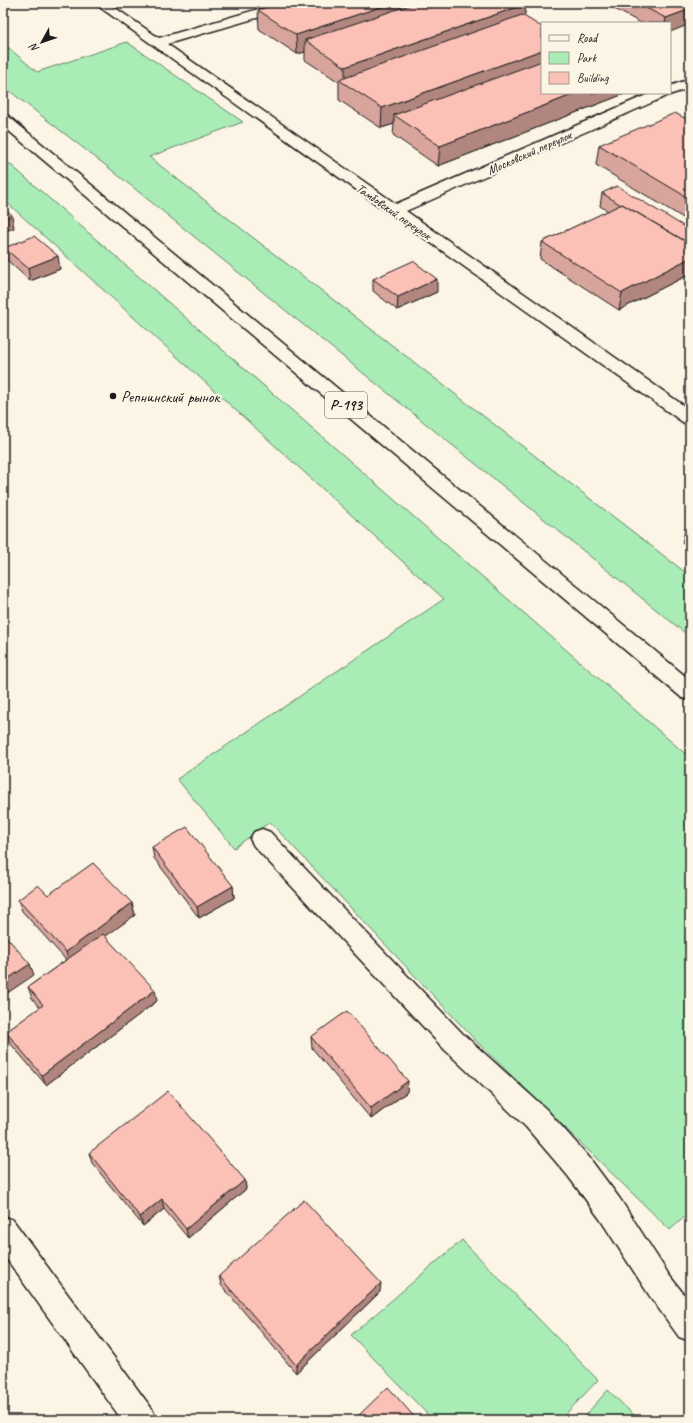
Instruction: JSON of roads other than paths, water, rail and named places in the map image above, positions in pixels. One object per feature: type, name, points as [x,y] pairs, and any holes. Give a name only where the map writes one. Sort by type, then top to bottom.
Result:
[{"type":"main road","name":"Тамбовский переулок","points":[[100,3],[690,419]]},
{"type":"main road","points":[[157,43],[293,3]]},
{"type":"main road","points":[[671,90],[690,83]]},
{"type":"main road","name":"Московский переулок","points":[[394,211],[661,94]]},
{"type":"main road","name":"Р-193","points":[[3,119],[690,692]]},
{"type":"main road","points":[[262,840],[454,1042],[536,1118],[578,1166],[610,1209],[659,1285],[690,1326]]},
{"type":"main road","points":[[3,1230],[141,1420]]},
{"type":"place","name":"Репнинский рынок","points":[[113,396]]}]
